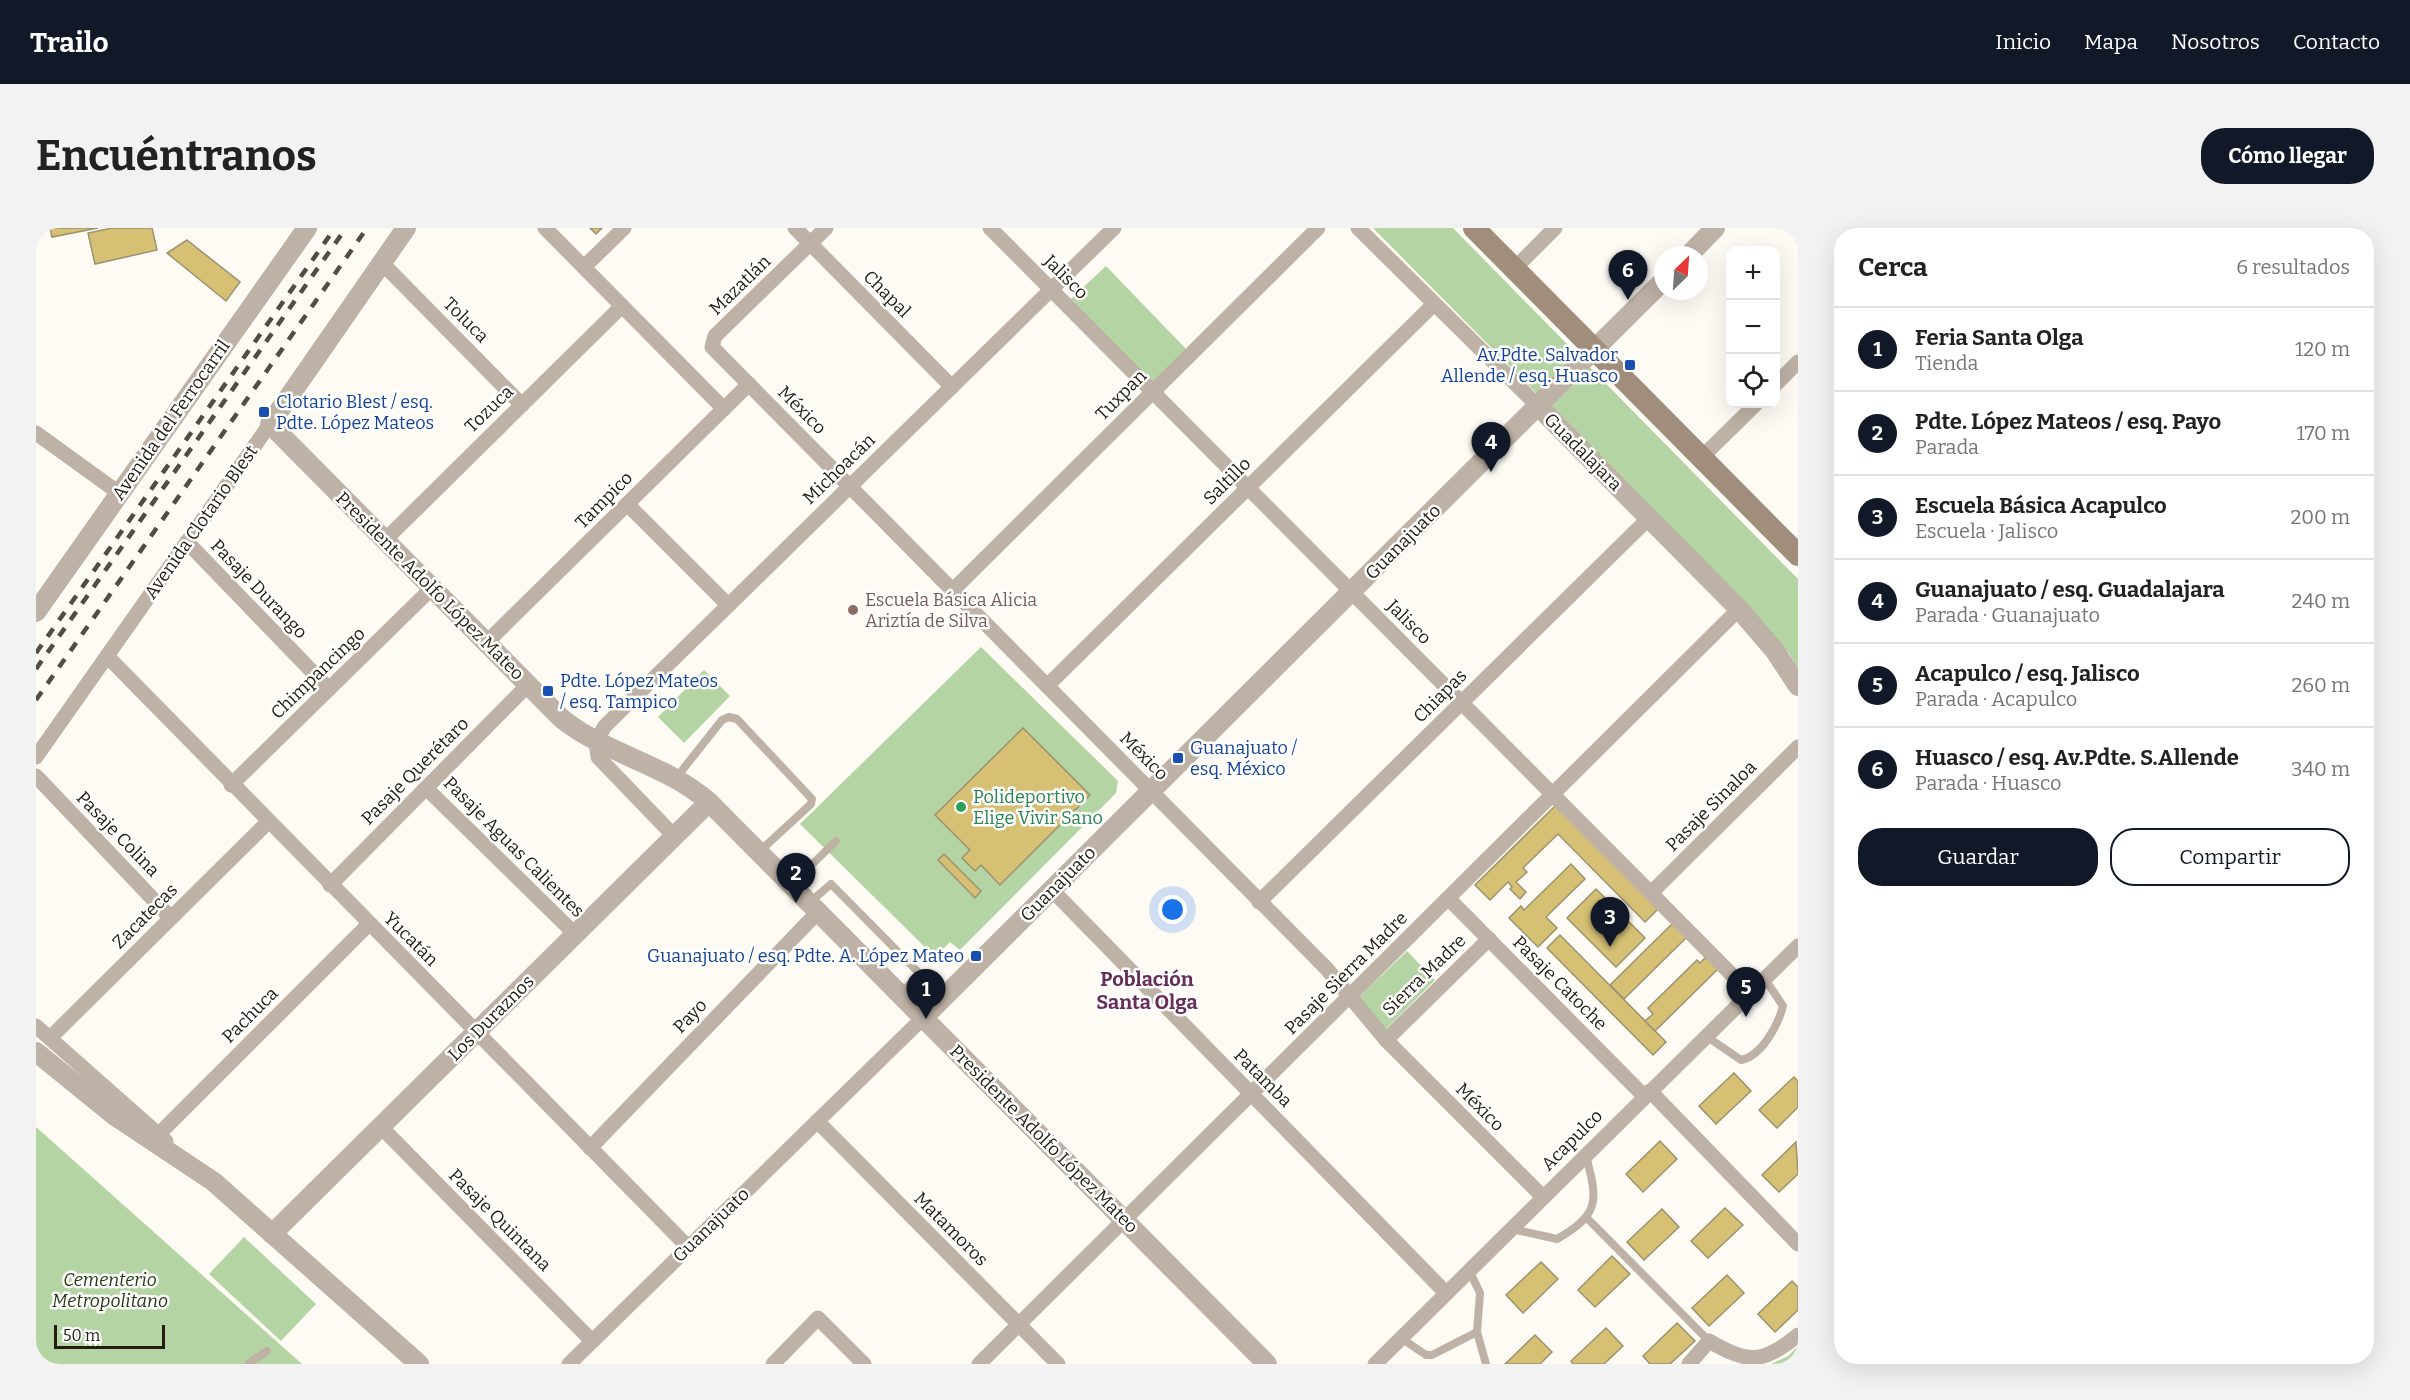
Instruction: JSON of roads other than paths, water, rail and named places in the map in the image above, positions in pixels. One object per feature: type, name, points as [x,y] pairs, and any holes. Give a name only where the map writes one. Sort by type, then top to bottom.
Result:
[{"type":"main road","points":[[1474,228],[1798,555]]},
{"type":"street","name":"Avenida del Ferrocarril","points":[[36,612],[307,228]]},
{"type":"street","name":"Avenida Clotario Blest","points":[[36,757],[406,228]]},
{"type":"street","points":[[545,228],[724,409]]},
{"type":"street","points":[[584,267],[624,228]]},
{"type":"street","name":"Chapal","points":[[795,228],[952,387]]},
{"type":"street","name":"Mazatlán","points":[[712,347],[715,336],[826,228]]},
{"type":"street","name":"Jalisco","points":[[990,228],[1749,992]]},
{"type":"street","name":"Michoacán","points":[[596,741],[612,719],[1114,228]]},
{"type":"street","name":"Tuxpan","points":[[953,590],[1318,228]]},
{"type":"street","name":"Guadalajara","points":[[1358,228],[1739,609],[1775,651],[1798,686]]},
{"type":"street","points":[[1514,269],[1556,228]]},
{"type":"street","points":[[1698,246],[1715,228]]},
{"type":"street","name":"Toluca","points":[[382,263],[522,405]]},
{"type":"street","name":"Guanajuato","points":[[569,1364],[923,1018],[1654,290]]},
{"type":"street","name":"Saltillo","points":[[1047,686],[1434,304]]},
{"type":"street","name":"Tozuca","points":[[384,541],[622,306]]},
{"type":"street","name":"México","points":[[712,347],[1327,969],[1386,1040],[1543,1197]]},
{"type":"street","points":[[1780,380],[1798,362]]},
{"type":"street","name":"Tampico","points":[[486,643],[749,384]]},
{"type":"street","points":[[1702,457],[1752,408]]},
{"type":"street","name":"Presidente Adolfo López Mateo","points":[[270,424],[384,541],[569,724],[596,741],[676,778],[709,802],[1266,1364]]},
{"type":"street","points":[[36,433],[120,493]]},
{"type":"street","points":[[627,504],[728,605]]},
{"type":"street","name":"Chiapas","points":[[1259,902],[1649,518]]},
{"type":"street","name":"Pasaje Durango","points":[[187,542],[329,689]]},
{"type":"street","name":"Chimpancingo","points":[[231,784],[431,588]]},
{"type":"street","name":"Pasaje Sierra Madre","points":[[979,1364],[1739,609]]},
{"type":"street","name":"Yucatán","points":[[107,656],[688,1247]]},
{"type":"street","name":"Pasaje Querétaro","points":[[330,885],[528,685]]},
{"type":"street","points":[[596,741],[598,757],[674,836]]},
{"type":"street","name":"Pasaje Sinaloa","points":[[1651,893],[1798,747]]},
{"type":"street","name":"Pasaje Colina","points":[[36,776],[171,918]]},
{"type":"street","name":"Pasaje Aguas Calientes","points":[[426,788],[575,934]]},
{"type":"street","name":"Los Duraznos","points":[[272,1234],[709,802]]},
{"type":"street","name":"Zacatecas","points":[[50,1038],[268,822]]},
{"type":"street","name":"Patamba","points":[[1052,890],[1446,1293]]},
{"type":"street","name":"Pasaje Catoche","points":[[1448,898],[1798,1244]]},
{"type":"street","name":"Payo","points":[[591,1148],[814,907]]},
{"type":"street","name":"Pachuca","points":[[159,1134],[369,924]]},
{"type":"street","name":"Sierra Madre","points":[[1386,1040],[1489,939]]},
{"type":"street","name":"Acapulco","points":[[1375,1364],[1798,946]]},
{"type":"street","points":[[36,1026],[419,1364]]},
{"type":"street","points":[[36,1052],[115,1116],[214,1182]]},
{"type":"street","name":"Matamoros","points":[[817,1121],[1058,1364]]},
{"type":"street","name":"Pasaje Quintana","points":[[381,1127],[592,1341]]},
{"type":"street","points":[[772,1364],[818,1318],[864,1364]]},
{"type":"street","points":[[1689,1364],[1709,1341],[1744,1363],[1759,1363],[1781,1353],[1798,1335]]},
{"type":"lane","points":[[676,778],[722,720],[737,719],[812,799],[811,804],[759,852]]},
{"type":"lane","points":[[791,885],[836,841]]},
{"type":"lane","points":[[814,907],[831,884],[920,974],[900,994]]},
{"type":"lane","points":[[1706,1035],[1741,1060],[1749,1058],[1770,1036],[1783,1006],[1764,978]]},
{"type":"lane","points":[[1511,1228],[1557,1239],[1576,1227],[1591,1212],[1596,1191],[1586,1155]]},
{"type":"lane","points":[[1586,1217],[1709,1341]]},
{"type":"lane","points":[[1470,1270],[1480,1293],[1477,1332],[1486,1364]]},
{"type":"lane","points":[[1401,1338],[1426,1355],[1432,1355],[1477,1332]]},
{"type":"lane","points":[[248,1364],[267,1351]]},
{"type":"railway","points":[[36,653],[335,228]]},
{"type":"railway","points":[[36,669],[346,228]]},
{"type":"railway","points":[[36,700],[367,228]]},
{"type":"place","name":"Huasco / esq. Av.Pdte. S.Allende","points":[[1628,300]]},
{"type":"place","name":"Av.Pdte. Salvador Allende / esq. Huasco","points":[[1630,365]]},
{"type":"place","name":"Clotario Blest / esq. Pdte. López Mateos","points":[[264,412]]},
{"type":"place","name":"Guanajuato / esq. Guadalajara","points":[[1491,472]]},
{"type":"place","name":"Escuela Básica Alicia Ariztía de Silva","points":[[853,610]]},
{"type":"place","name":"Pdte. López Mateos / esq. Tampico","points":[[548,691]]},
{"type":"place","name":"Guanajuato / esq. México","points":[[1178,758]]},
{"type":"place","name":"Polideportivo Elige Vivir Sano","points":[[961,807]]},
{"type":"place","name":"Pdte. López Mateos / esq. Payo","points":[[796,903]]},
{"type":"place","name":"Escuela Básica Acapulco","points":[[1610,947]]},
{"type":"place","name":"Guanajuato / esq. Pdte. A. López Mateo","points":[[976,956]]},
{"type":"place","name":"Acapulco / esq. Jalisco","points":[[1746,1017]]},
{"type":"place","name":"Feria Santa Olga","points":[[926,1019]]},
{"type":"district","name":"Población Santa Olga","points":[[1147,990]]},
{"type":"park label","name":"Cementerio Metropolitano","points":[[110,1290]]}]
